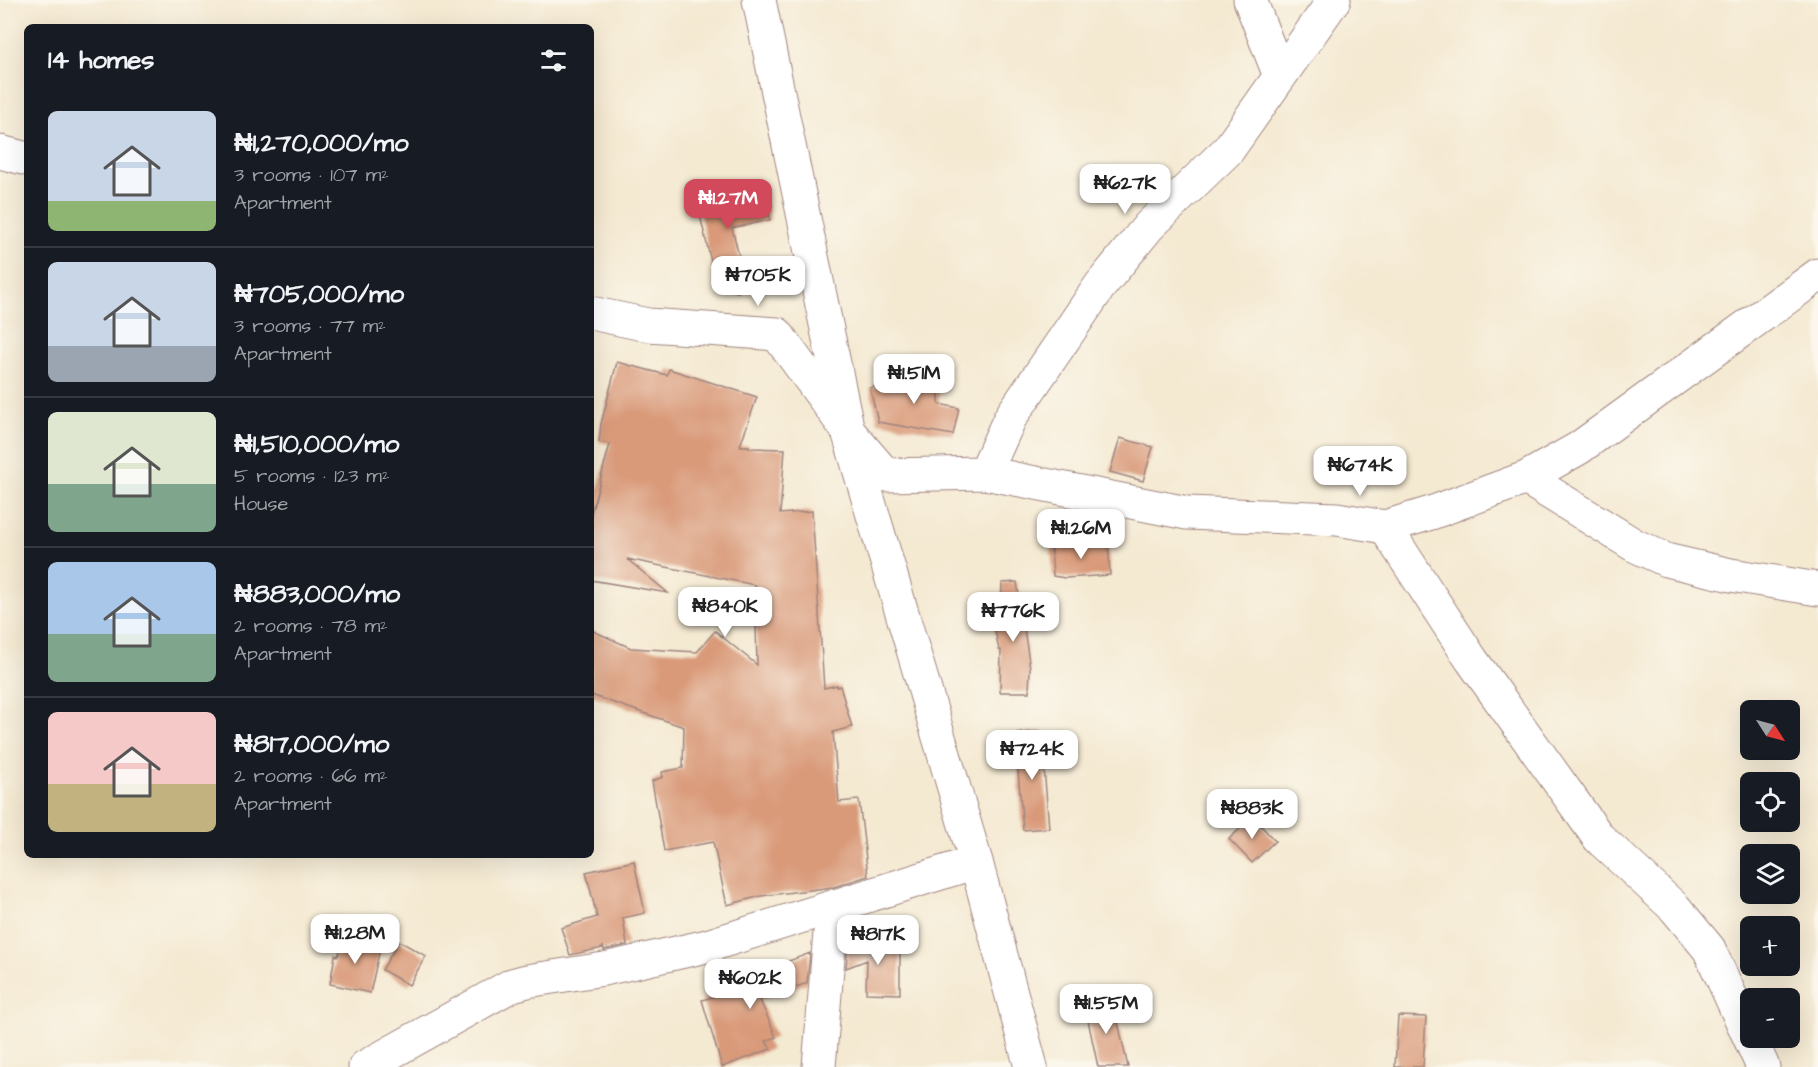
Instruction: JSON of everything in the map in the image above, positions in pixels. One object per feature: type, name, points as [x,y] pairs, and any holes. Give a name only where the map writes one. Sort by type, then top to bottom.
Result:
[{"type":"street","points":[[759,0],[848,431],[976,862],[1031,1067]]},
{"type":"street","points":[[1250,0],[1280,76]]},
{"type":"street","points":[[985,472],[1010,418],[1100,286],[1149,226],[1228,150],[1334,0]]},
{"type":"street","points":[[0,152],[24,158]]},
{"type":"street","points":[[594,314],[648,325],[777,334],[848,431],[886,475],[985,472],[1187,513],[1337,519],[1385,527],[1431,513],[1526,478],[1579,448],[1818,276]]},
{"type":"street","points":[[1526,478],[1634,545],[1666,560],[1731,575],[1818,589]]},
{"type":"street","points":[[1385,527],[1471,659],[1599,838],[1675,908],[1709,949],[1763,1067]]},
{"type":"street","points":[[365,1067],[397,1058],[512,986],[527,981],[604,969],[707,946],[976,862]]},
{"type":"street","points":[[819,1067],[832,908]]},
{"type":"building","points":[[722,187],[725,198],[763,189],[770,220],[732,228],[743,272],[738,292],[717,287],[695,194]]},
{"type":"building","points":[[617,362],[667,375],[669,369],[757,397],[740,446],[785,449],[780,514],[812,511],[824,688],[840,686],[852,727],[833,732],[839,802],[859,800],[868,876],[834,887],[761,896],[727,905],[713,842],[664,851],[652,781],[663,777],[662,772],[683,768],[684,727],[594,696],[594,631],[631,648],[697,652],[715,631],[757,665],[755,585],[627,559],[668,593],[594,581],[594,503],[610,444],[599,442],[601,424]]},
{"type":"building","points":[[924,374],[939,374],[939,404],[959,408],[953,435],[878,422],[870,388]]},
{"type":"building","points":[[1120,438],[1153,447],[1143,481],[1110,472]]},
{"type":"building","points":[[1108,541],[1110,575],[1065,578],[1053,576],[1051,545]]},
{"type":"building","points":[[1017,582],[1030,668],[1029,692],[1000,692],[1001,650],[999,650],[994,626],[1001,625],[1002,583]]},
{"type":"building","points":[[1041,731],[1049,828],[1023,830],[1015,734]]},
{"type":"building","points":[[1253,817],[1275,841],[1252,863],[1229,839]]},
{"type":"building","points":[[634,861],[645,913],[623,918],[627,945],[604,950],[603,946],[603,948],[570,955],[561,928],[597,917],[586,872]]},
{"type":"building","points":[[346,934],[371,943],[380,949],[370,993],[330,984],[335,955],[338,956]]},
{"type":"building","points":[[399,941],[426,956],[409,985],[382,970]]},
{"type":"building","points":[[900,942],[900,994],[866,993],[867,960],[846,968],[848,945]]},
{"type":"building","points":[[810,953],[807,983],[760,1000],[776,1037],[766,1041],[771,1049],[722,1067],[702,1000],[727,993],[724,985]]},
{"type":"building","points":[[1113,1000],[1128,1067],[1098,1067],[1085,1006]]},
{"type":"building","points":[[1398,1016],[1426,1017],[1423,1067],[1395,1067]]}]
